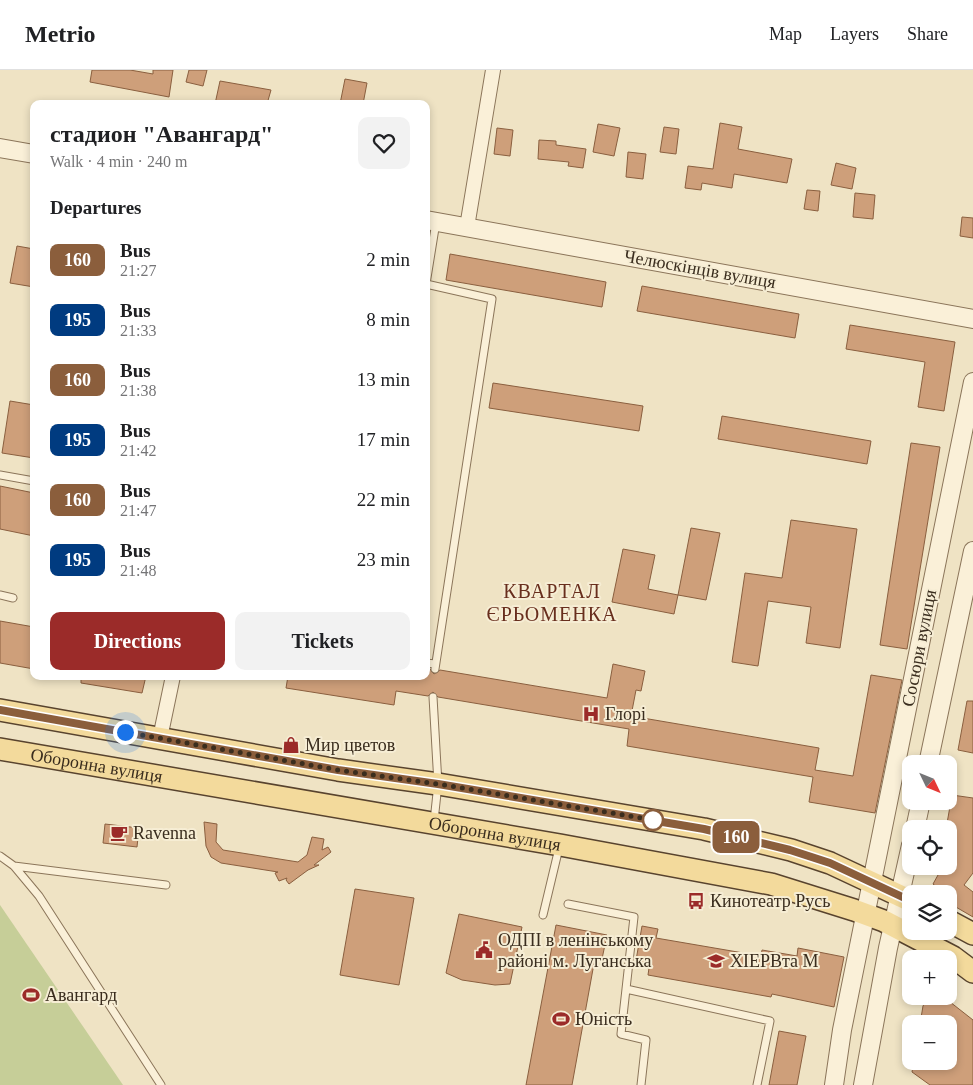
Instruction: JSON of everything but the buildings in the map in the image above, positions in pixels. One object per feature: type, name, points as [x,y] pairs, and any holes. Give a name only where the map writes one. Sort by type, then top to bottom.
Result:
[{"type":"main road","points":[[0,710],[338,770],[438,784],[704,829],[790,850],[830,863],[902,896]]},
{"type":"main road","name":"Оборонна вулиця","points":[[0,749],[434,825],[560,845],[771,884],[865,914],[893,926],[953,957],[973,972]]},
{"type":"main road","points":[[957,925],[973,934]]},
{"type":"street","points":[[467,227],[493,70]]},
{"type":"street","points":[[0,148],[30,153]]},
{"type":"street","name":"Челюскінців вулиця","points":[[431,221],[973,319]]},
{"type":"street","name":"Сосюри вулиця","points":[[834,1085],[842,1030],[973,382]]},
{"type":"street","name":"Сосюри вулиця","points":[[930,755],[973,551]]},
{"type":"street","points":[[160,738],[172,680]]},
{"type":"street","points":[[863,1085],[893,926],[902,907]]},
{"type":"lane","points":[[430,234],[431,221]]},
{"type":"lane","points":[[430,285],[492,299],[436,667],[430,665]]},
{"type":"lane","points":[[0,475],[30,480]]},
{"type":"lane","points":[[0,595],[13,598]]},
{"type":"lane","points":[[433,697],[438,784],[434,825]]},
{"type":"lane","points":[[542,915],[560,845]]},
{"type":"lane","points":[[0,856],[14,866],[39,896],[161,1085]]},
{"type":"lane","points":[[14,866],[166,885]]},
{"type":"lane","points":[[568,904],[634,917],[621,1034],[646,1040],[641,1085]]},
{"type":"lane","points":[[626,989],[770,1021],[757,1085]]},
{"type":"green space","name":"Авангард","points":[[0,905],[123,1085],[0,1085]]},
{"type":"bus line","name":"160","points":[[0,710],[338,770],[438,784],[704,829],[790,850],[830,863],[902,896]]},
{"type":"place","name":"Глорі","points":[[591,714]]},
{"type":"place","name":"Мир цветов","points":[[291,745]]},
{"type":"place","name":"Ravenna","points":[[119,833]]},
{"type":"place","name":"Кинотеатр Русь","points":[[696,901]]},
{"type":"place","name":"ОДПІ в ленінському районі м. Луганська","points":[[484,950]]},
{"type":"place","name":"ХІЕРВта М","points":[[716,961]]},
{"type":"place","name":"Авангард","points":[[31,995]]},
{"type":"place","name":"Юність","points":[[561,1019]]},
{"type":"district","name":"КВАРТАЛ ЄРЬОМЕНКА","points":[[552,602]]},
{"type":"route","points":[[125,732],[338,770],[438,784],[653,820]]}]
